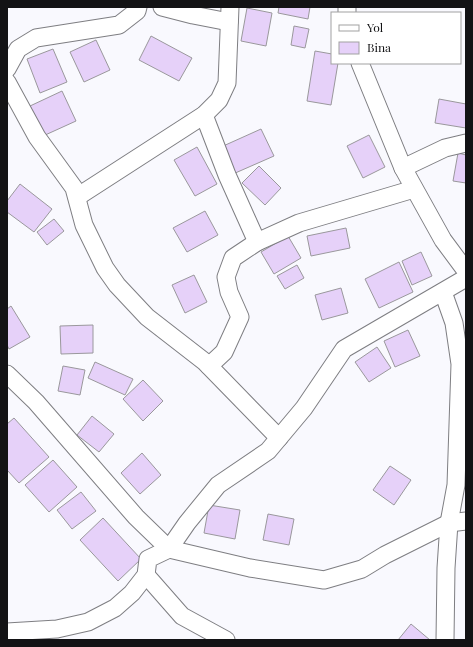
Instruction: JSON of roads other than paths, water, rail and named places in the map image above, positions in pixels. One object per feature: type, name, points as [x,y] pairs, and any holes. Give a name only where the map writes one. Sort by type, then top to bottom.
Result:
[{"type":"street","points":[[7,69],[18,49],[36,38],[119,25],[137,11],[138,7]]},
{"type":"street","points":[[76,197],[204,115],[219,100],[226,82],[229,14],[193,15],[162,7]]},
{"type":"street","points":[[360,64],[403,168],[443,240],[466,271]]},
{"type":"street","points":[[7,82],[37,137],[74,188],[84,225],[105,268],[117,285],[147,317],[209,366],[279,438]]},
{"type":"street","points":[[204,115],[230,182],[257,242]]},
{"type":"street","points":[[403,168],[445,148],[466,143]]},
{"type":"street","points":[[209,366],[224,352],[240,316],[229,292],[226,277],[233,258],[257,242],[299,223],[414,189]]},
{"type":"street","points":[[7,632],[57,629],[88,622],[115,608],[132,593],[146,575],[148,558],[169,549],[187,523],[218,485],[268,451],[304,408],[344,349],[466,278]]},
{"type":"street","points":[[442,292],[454,323],[460,364],[456,484],[449,523],[446,568],[445,640]]},
{"type":"street","points":[[7,374],[36,402],[136,517],[169,549],[250,568],[324,580],[362,569],[385,555],[449,523],[466,521]]},
{"type":"street","points":[[146,575],[182,616],[226,640]]}]
